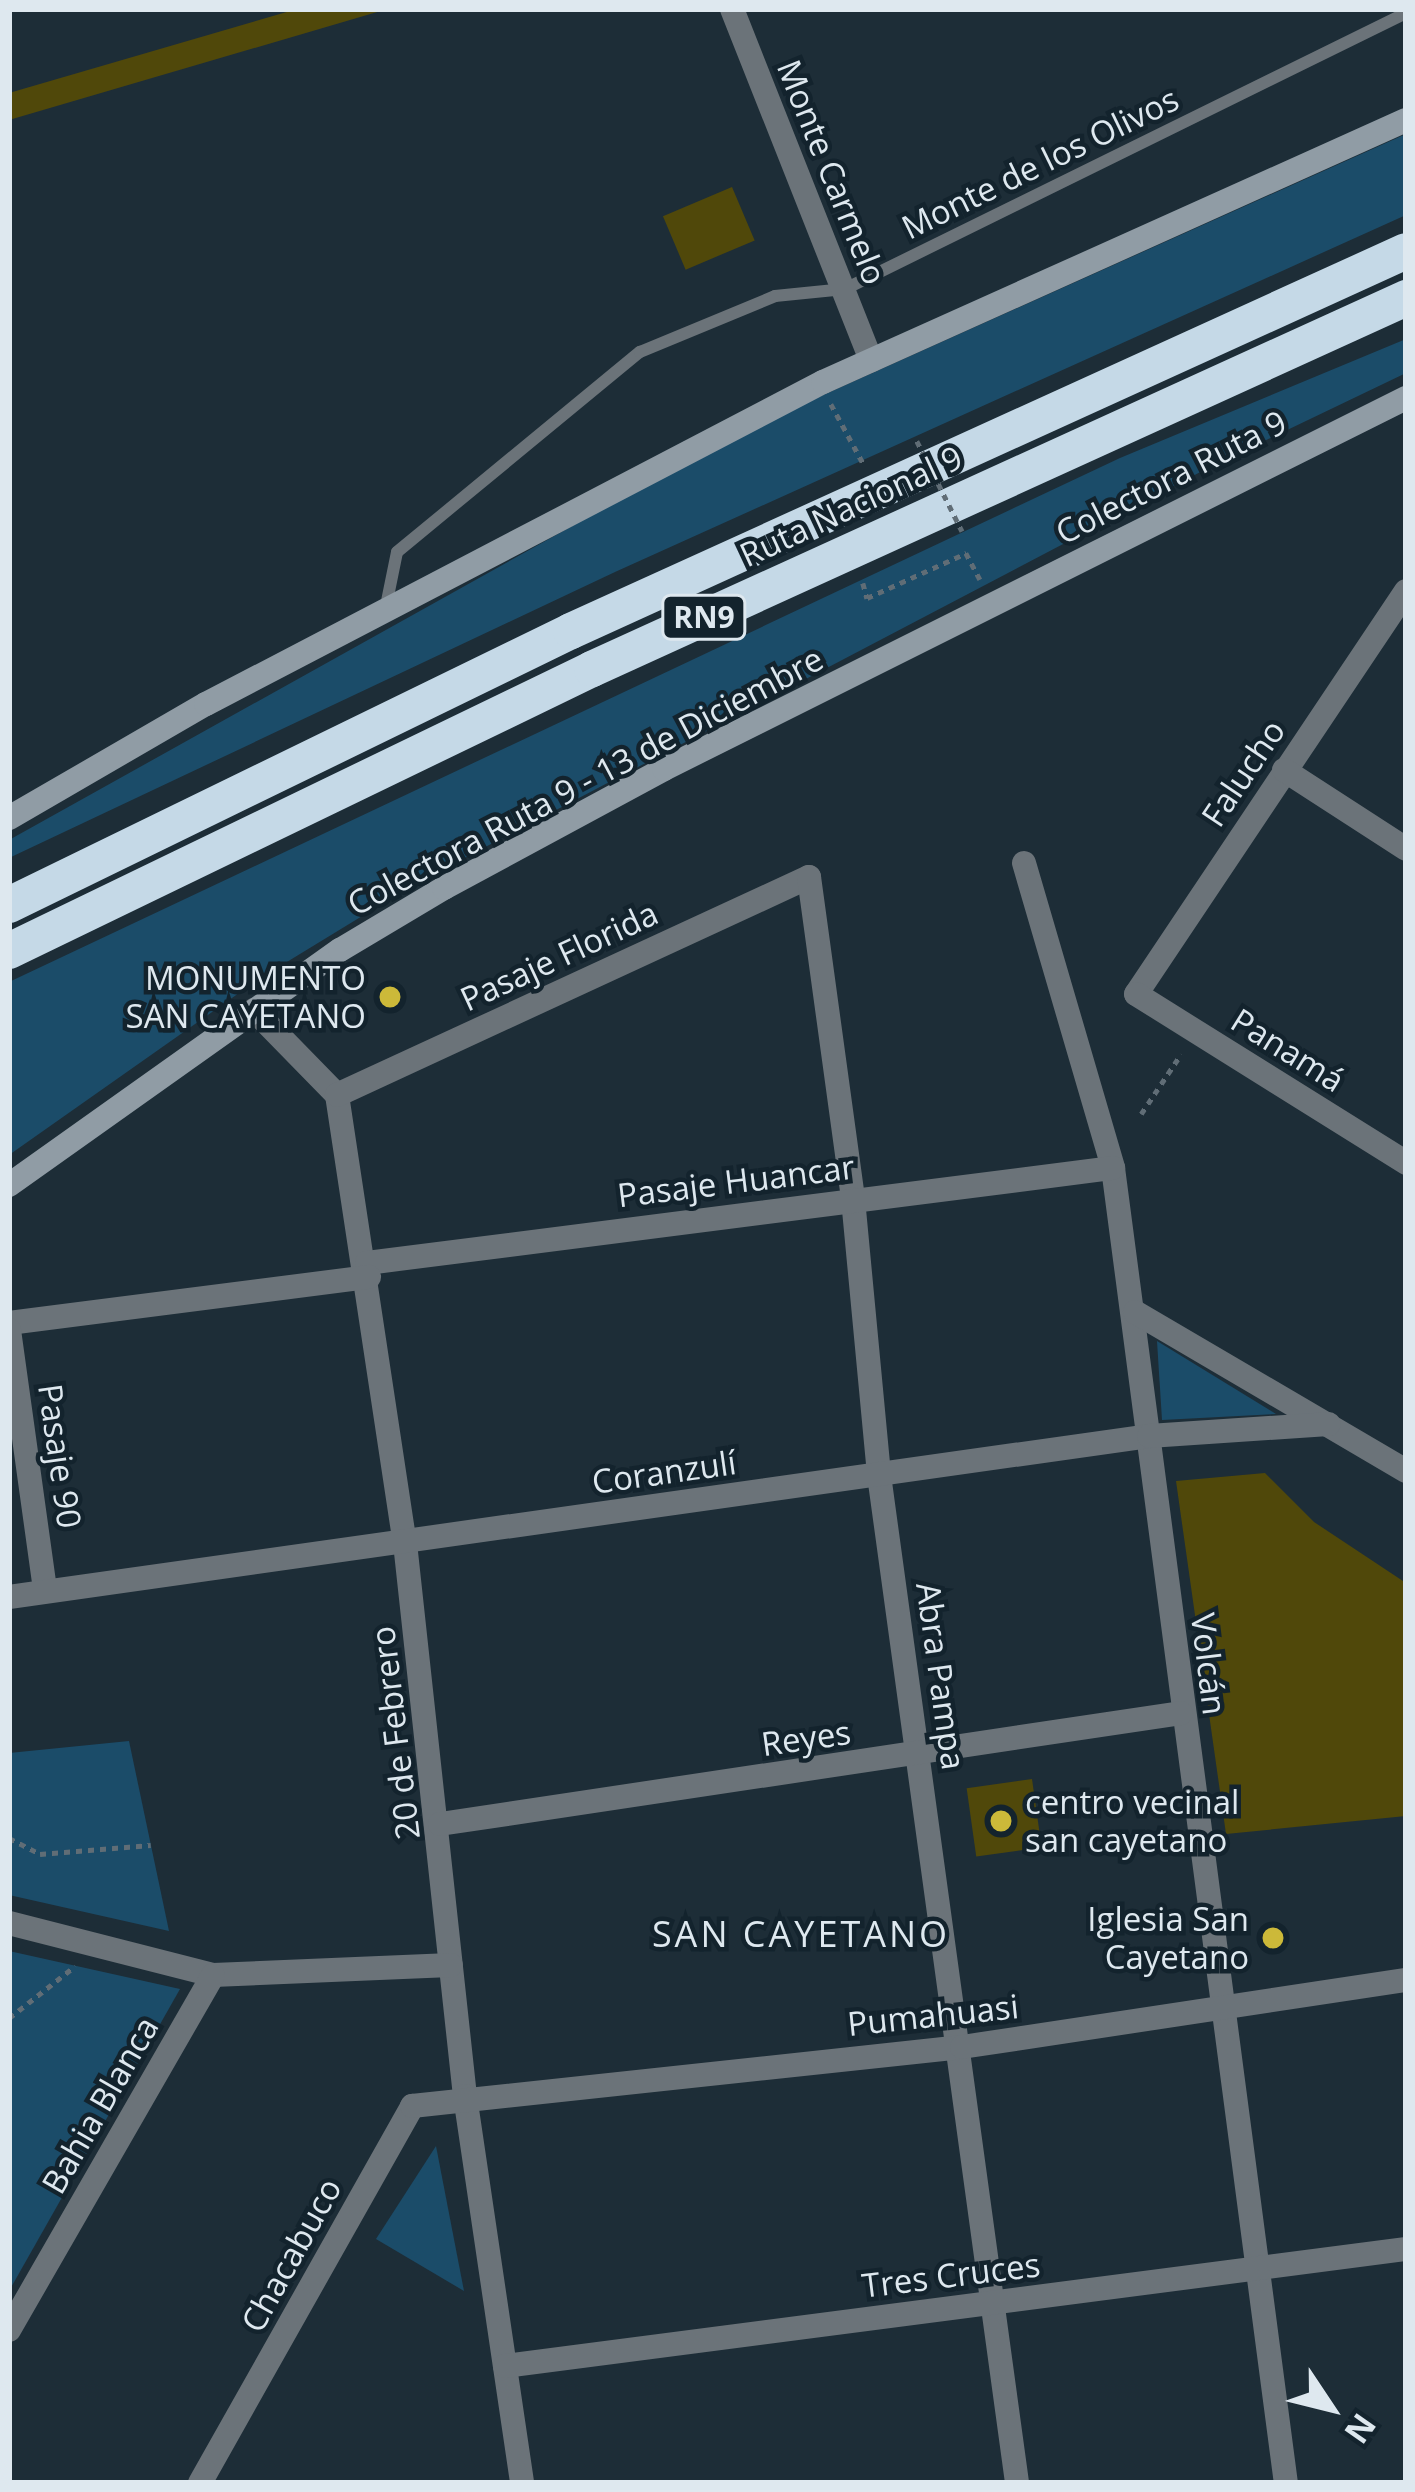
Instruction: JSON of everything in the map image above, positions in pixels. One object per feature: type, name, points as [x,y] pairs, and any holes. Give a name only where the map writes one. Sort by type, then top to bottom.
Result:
[{"type":"highway","name":"Ruta Nacional 9","points":[[9,904],[571,631],[1406,251]]},
{"type":"highway","name":"Ruta Nacional 9","points":[[9,951],[634,649],[1406,298]]},
{"type":"street","name":"Monte Carmelo","points":[[732,9],[871,360]]},
{"type":"street","points":[[9,818],[385,612],[871,360],[1406,120]]},
{"type":"street","name":"Colectora Ruta 9","points":[[968,619],[1406,398]]},
{"type":"street","name":"Falucho","points":[[1136,994],[1406,591]]},
{"type":"street","name":"Colectora Ruta 9 - 13 de Diciembre","points":[[9,1185],[254,1010],[444,887],[968,619]]},
{"type":"street","points":[[1284,770],[1406,849]]},
{"type":"street","name":"Volcán","points":[[1024,863],[1113,1168],[1136,1312],[1181,1713],[1226,2011],[1286,2483]]},
{"type":"street","name":"Pasaje Florida","points":[[337,1095],[809,878]]},
{"type":"street","name":"Abra Pampa","points":[[809,878],[854,1199],[879,1475],[962,2048],[1017,2483]]},
{"type":"street","name":"Panamá","points":[[1136,994],[1406,1163]]},
{"type":"street","points":[[254,1010],[337,1095]]},
{"type":"street","name":"20 de Febrero","points":[[337,1095],[368,1270],[405,1543],[440,1824],[465,2096],[521,2481]]},
{"type":"street","name":"Pasaje Huancar","points":[[9,1326],[854,1199],[1113,1168]]},
{"type":"street","points":[[1136,1312],[1406,1471]]},
{"type":"street","name":"Pasaje 90","points":[[9,1326],[45,1591]]},
{"type":"street","name":"Coranzulí","points":[[9,1598],[1149,1436],[1329,1424]]},
{"type":"street","name":"Reyes","points":[[440,1824],[1181,1713]]},
{"type":"street","points":[[9,1923],[213,1975],[451,1964]]},
{"type":"street","name":"Bahia Blanca","points":[[9,2330],[213,1975]]},
{"type":"street","name":"Pumahuasi","points":[[465,2096],[962,2048],[1406,1980]]},
{"type":"street","name":"Chacabuco","points":[[200,2483],[412,2106],[465,2096]]},
{"type":"street","name":"Tres Cruces","points":[[505,2366],[1406,2249]]},
{"type":"lane","name":"Monte de los Olivos","points":[[385,612],[397,552],[640,352],[775,296],[845,289],[1406,13]]},
{"type":"path","points":[[832,405],[864,466],[882,458]]},
{"type":"path","points":[[899,449],[917,441],[962,531],[942,542]]},
{"type":"path","points":[[881,573],[861,584],[867,598],[966,553]]},
{"type":"path","points":[[1141,1114],[1196,1031]]},
{"type":"path","points":[[9,1838],[40,1854],[151,1845]]},
{"type":"path","points":[[9,2018],[75,1966]]},
{"type":"shaded area","points":[[1406,134],[1406,215],[615,572],[9,858],[9,840],[741,432]]},
{"type":"shaded area","points":[[1406,339],[1406,373],[1208,468],[413,885],[259,979],[9,1155],[9,982],[1120,458]]},
{"type":"shaded area","points":[[1157,1341],[1276,1414],[1162,1420]]},
{"type":"shaded area","points":[[129,1741],[169,1931],[9,1895],[9,1753]]},
{"type":"shaded area","points":[[9,1951],[180,1989],[9,2291]]},
{"type":"shaded area","points":[[436,2146],[464,2291],[376,2239]]},
{"type":"building","points":[[297,9],[384,10],[9,120],[9,93]]},
{"type":"building","points":[[732,187],[755,240],[686,270],[663,216]]},
{"type":"building","points":[[1265,1473],[1314,1522],[1406,1583],[1406,1816],[1226,1834],[1176,1481]]},
{"type":"building","name":"centro vecinal san cayetano","points":[[1032,1779],[1042,1847],[976,1857],[967,1788]]},
{"type":"place","name":"MONUMENTO SAN CAYETANO","points":[[390,997]]},
{"type":"place","name":"centro vecinal san cayetano","points":[[1001,1821]]},
{"type":"place","name":"Iglesia San Cayetano","points":[[1273,1938]]},
{"type":"district","name":"SAN CAYETANO","points":[[801,1934]]}]
